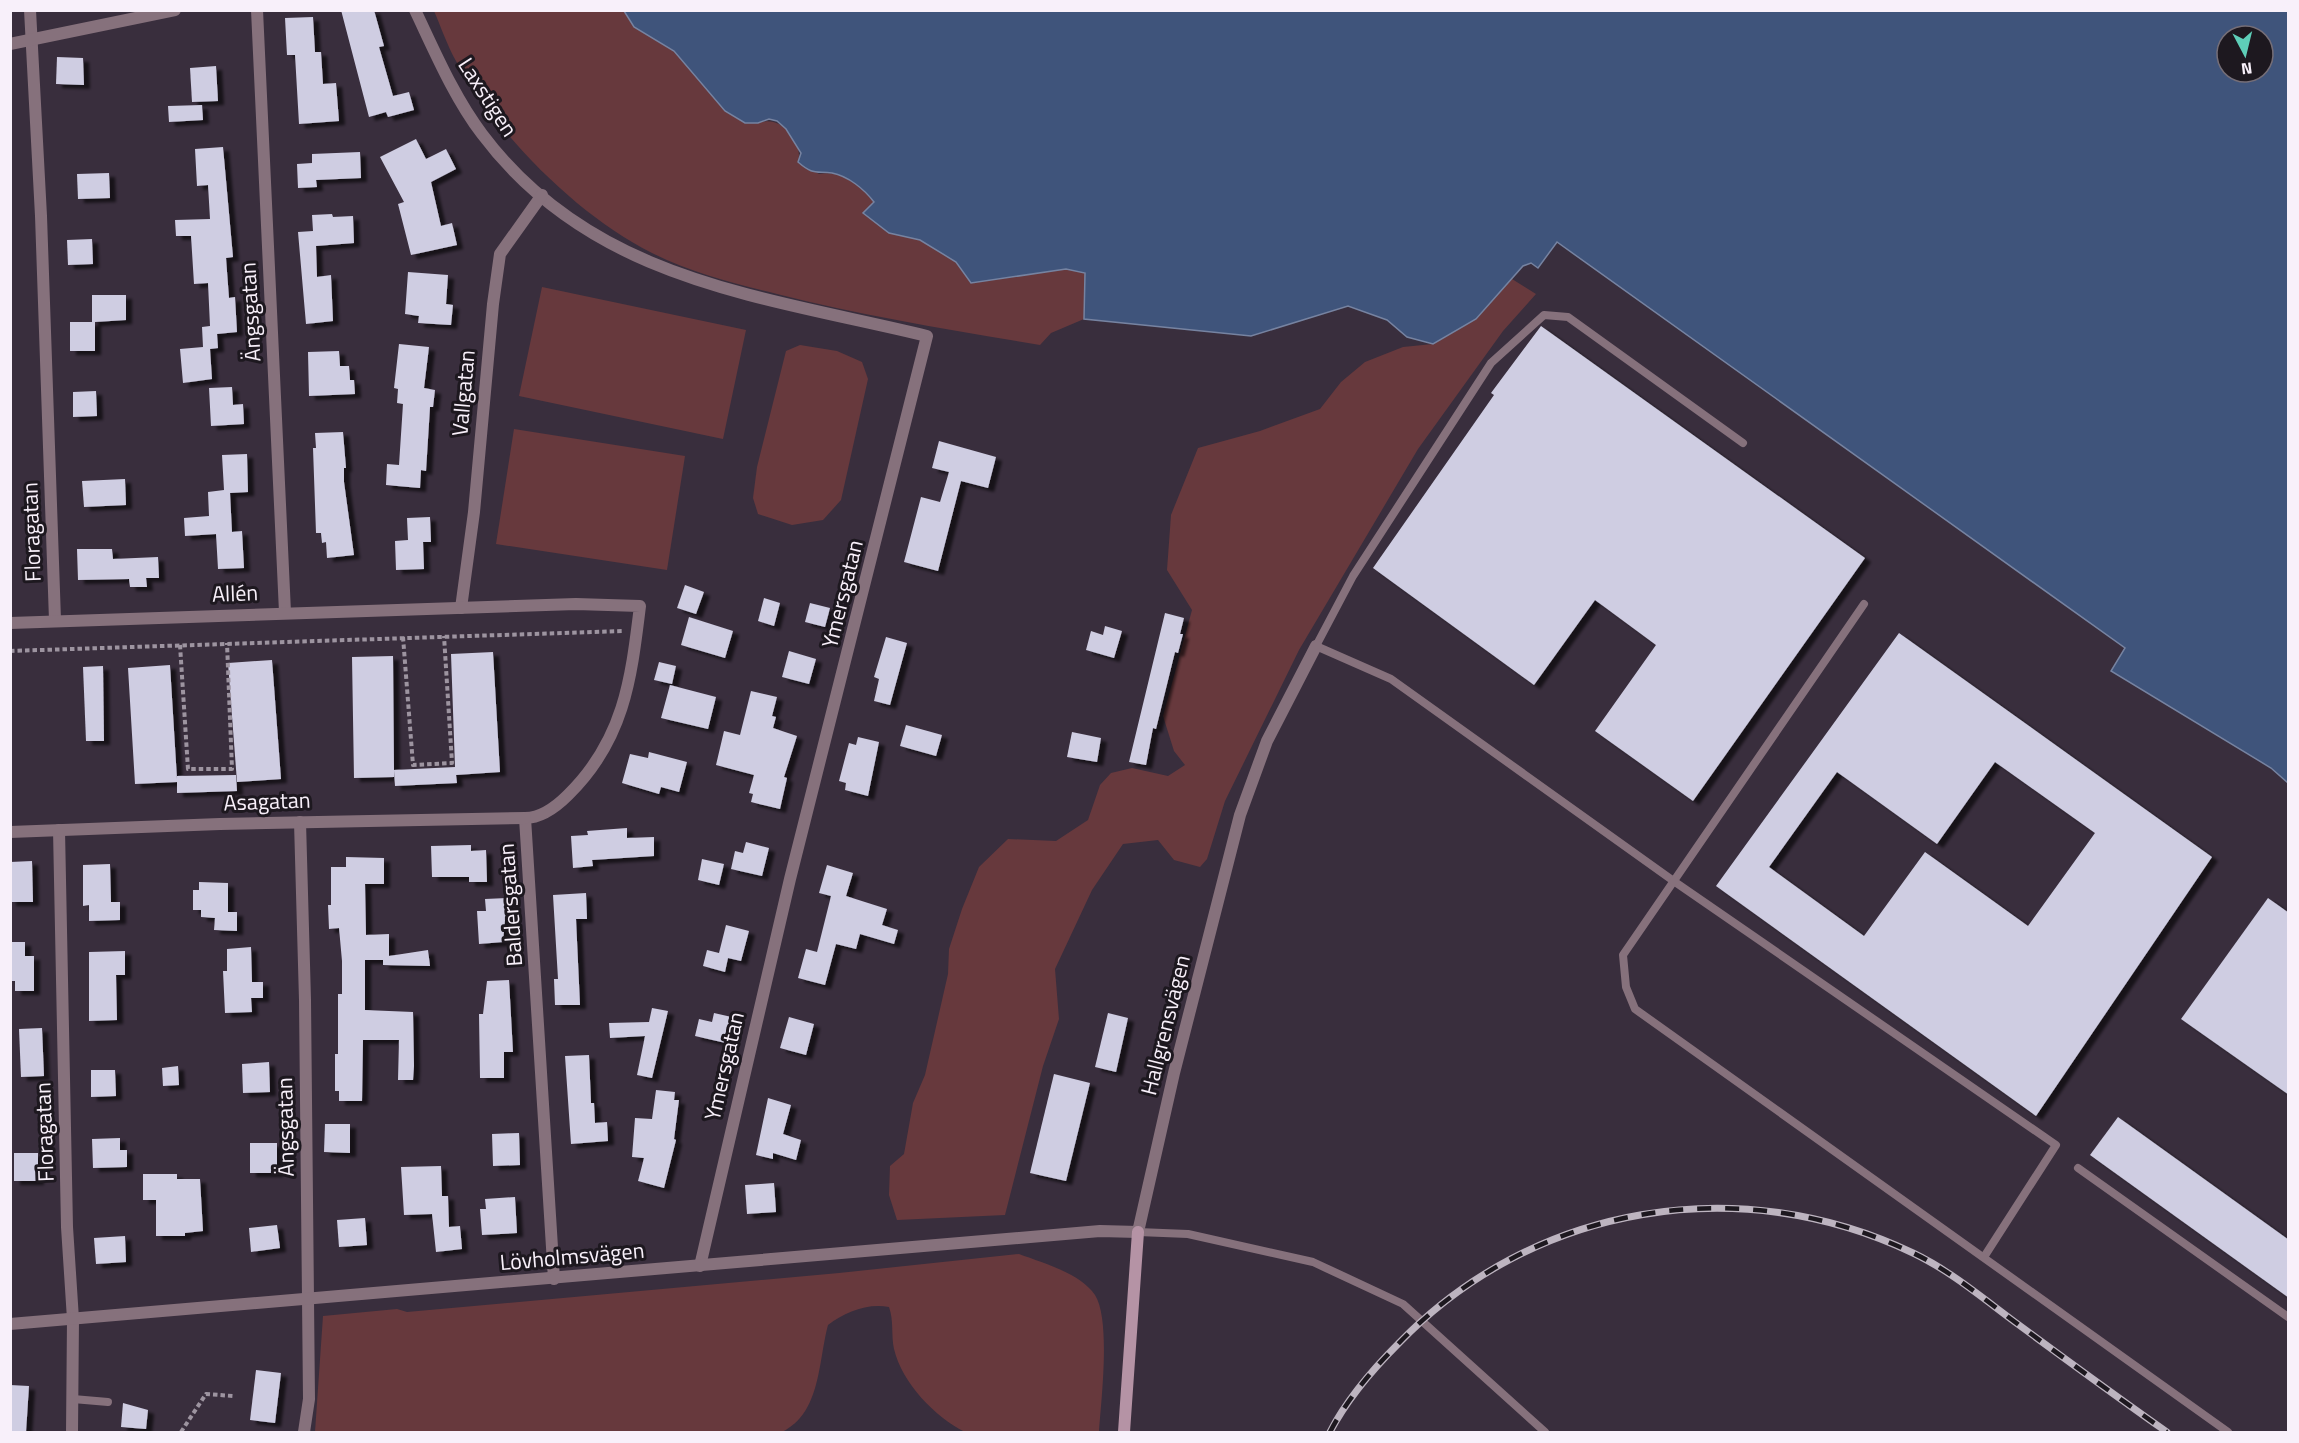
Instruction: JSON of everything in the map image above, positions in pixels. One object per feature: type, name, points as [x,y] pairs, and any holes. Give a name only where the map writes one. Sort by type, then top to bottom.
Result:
[{"type":"street","name":"Floragatan","points":[[30,10],[42,216],[55,620]]},
{"type":"street","points":[[10,44],[175,10]]},
{"type":"street","name":"Ängsgatan","points":[[257,10],[285,612]]},
{"type":"street","name":"Laxstigen","points":[[415,10],[449,81],[482,134],[542,195]]},
{"type":"street","name":"Vallgatan","points":[[461,608],[474,512],[489,338],[500,254],[542,195]]},
{"type":"street","name":"Ymersgatan","points":[[542,195],[594,235],[648,263],[709,286],[927,336],[790,879],[700,1266]]},
{"type":"street","name":"Baldersgatan","points":[[461,608],[576,604],[640,606],[632,669],[615,732],[579,784],[557,806],[532,818],[525,818],[554,1279]]},
{"type":"street","name":"Allén","points":[[10,623],[285,612],[461,608]]},
{"type":"street","name":"Hallgrensvägen","points":[[1124,1432],[1138,1232],[1174,1073],[1240,815],[1267,741],[1316,646]]},
{"type":"street","name":"Asagatan","points":[[10,832],[300,822],[525,818]]},
{"type":"street","name":"Ängsgatan","points":[[300,822],[309,1399],[304,1432]]},
{"type":"street","name":"Floragatan","points":[[59,830],[67,1203],[73,1319],[72,1432]]},
{"type":"street","name":"Lövholmsvägen","points":[[10,1324],[1100,1231],[1138,1232]]},
{"type":"lane","points":[[1743,443],[1568,317],[1544,315],[1491,363],[1353,576],[1316,646],[1391,679],[1675,882],[2056,1145],[1984,1257]]},
{"type":"lane","points":[[1864,604],[1623,955],[1626,987],[1635,1009],[2228,1432]]},
{"type":"lane","points":[[2078,1168],[2289,1317]]},
{"type":"lane","points":[[1138,1232],[1188,1234],[1313,1262],[1402,1304],[1545,1432]]},
{"type":"lane","points":[[73,1399],[108,1402]]},
{"type":"path","points":[[10,651],[444,636],[637,632]]},
{"type":"path","points":[[403,638],[412,765],[452,764],[444,636]]},
{"type":"path","points":[[180,645],[188,769],[232,769],[226,643]]},
{"type":"path","points":[[182,1432],[206,1394],[233,1396]]},
{"type":"shaded area","points":[[434,11],[624,11],[634,27],[674,51],[725,111],[758,123],[775,122],[782,126],[794,138],[798,146],[798,162],[819,174],[835,174],[850,180],[874,202],[863,213],[889,233],[920,240],[957,262],[971,283],[1067,269],[1085,273],[1084,319],[1051,333],[1040,345],[809,302],[713,277],[652,253],[623,237],[567,195],[516,144],[473,89],[456,61]]},
{"type":"shaded area","points":[[1512,279],[1536,294],[1503,331],[1418,449],[1299,650],[1225,801],[1207,859],[1200,867],[1174,860],[1158,840],[1123,844],[1092,890],[1055,969],[1059,1019],[1043,1066],[1005,1215],[897,1220],[889,1195],[890,1166],[904,1154],[913,1103],[925,1075],[948,974],[949,949],[979,867],[1008,839],[1056,841],[1088,820],[1100,785],[1111,773],[1132,768],[1168,776],[1185,765],[1174,751],[1163,716],[1192,610],[1167,570],[1171,515],[1198,448],[1260,431],[1320,409],[1341,382],[1365,362],[1403,347],[1433,344],[1476,319]]},
{"type":"shaded area","points":[[542,287],[746,330],[723,439],[519,396]]},
{"type":"shaded area","points":[[800,345],[837,351],[862,362],[868,379],[841,500],[823,520],[792,525],[758,514],[753,498],[757,467],[786,351]]},
{"type":"shaded area","points":[[514,429],[685,456],[667,570],[496,544]]},
{"type":"shaded area","points":[[1019,1254],[1071,1275],[1095,1295],[1100,1307],[1104,1341],[1099,1432],[965,1432],[954,1426],[921,1398],[904,1374],[894,1349],[889,1307],[873,1306],[842,1316],[828,1325],[811,1400],[795,1423],[782,1432],[315,1432],[323,1316],[397,1309],[407,1312],[839,1273]]},
{"type":"water","points":[[624,11],[2288,11],[2288,783],[2271,768],[2111,671],[2125,648],[1557,242],[1538,268],[1531,263],[1523,266],[1476,319],[1433,344],[1407,337],[1387,320],[1348,306],[1251,336],[1084,319],[1085,273],[1066,269],[971,283],[956,262],[920,240],[889,233],[863,213],[874,202],[855,184],[832,173],[811,171],[798,162],[801,153],[786,129],[777,121],[769,119],[758,123],[745,123],[725,111],[674,51],[634,27]]},
{"type":"building","points":[[341,10],[374,10],[384,46],[379,47],[393,96],[409,92],[414,110],[388,117],[386,112],[369,117]]},
{"type":"building","points":[[313,17],[315,52],[321,52],[323,84],[336,83],[339,121],[299,124],[295,55],[287,55],[285,18]]},
{"type":"building","points":[[57,57],[83,58],[84,85],[56,84]]},
{"type":"building","points":[[216,66],[218,101],[192,102],[190,68]]},
{"type":"building","points":[[202,105],[203,120],[169,122],[168,106]]},
{"type":"building","points":[[416,139],[426,159],[446,149],[456,169],[431,182],[441,226],[452,223],[457,245],[411,255],[398,204],[404,202],[380,157]]},
{"type":"building","points":[[223,147],[233,257],[226,258],[229,298],[235,297],[237,332],[217,334],[218,348],[210,349],[212,379],[183,383],[180,349],[203,347],[202,327],[210,326],[208,283],[194,284],[191,236],[176,236],[175,220],[210,219],[208,185],[197,186],[195,149]]},
{"type":"building","points":[[360,152],[361,178],[316,180],[317,187],[298,188],[297,164],[312,163],[312,154]]},
{"type":"building","points":[[109,173],[110,198],[78,199],[77,174]]},
{"type":"building","points":[[332,214],[333,217],[353,216],[354,243],[316,246],[317,277],[331,275],[333,321],[306,324],[298,232],[313,231],[312,215]]},
{"type":"building","points":[[92,239],[93,264],[68,265],[67,240]]},
{"type":"building","points":[[408,272],[448,275],[446,304],[453,305],[451,325],[418,323],[419,316],[405,314]]},
{"type":"building","points":[[92,295],[126,295],[126,320],[95,322],[95,351],[70,351],[70,322],[92,322]]},
{"type":"building","points":[[1541,326],[1865,558],[1693,801],[1595,731],[1656,645],[1595,600],[1534,685],[1373,568],[1494,395],[1491,393]]},
{"type":"building","points":[[399,344],[429,347],[424,388],[435,390],[433,407],[430,407],[426,471],[421,470],[420,488],[386,485],[387,464],[399,465],[403,404],[397,403],[398,389],[394,388]]},
{"type":"building","points":[[339,351],[340,366],[349,366],[350,380],[354,380],[355,394],[309,396],[308,352]]},
{"type":"building","points":[[232,387],[233,405],[243,404],[244,424],[211,426],[209,388]]},
{"type":"building","points":[[96,391],[97,416],[73,417],[73,392]]},
{"type":"building","points":[[343,432],[346,468],[344,468],[344,482],[354,555],[327,558],[326,542],[322,543],[321,533],[316,533],[313,448],[316,448],[315,433]]},
{"type":"building","points":[[939,441],[996,457],[988,488],[961,481],[938,571],[904,562],[921,497],[940,502],[949,472],[932,468]]},
{"type":"building","points":[[247,454],[248,492],[230,493],[232,532],[242,531],[244,568],[218,569],[216,534],[185,536],[184,518],[209,516],[208,492],[224,490],[222,455]]},
{"type":"building","points":[[125,479],[126,505],[84,507],[82,481]]},
{"type":"building","points":[[430,517],[431,542],[423,542],[424,569],[396,570],[395,541],[408,540],[407,518]]},
{"type":"building","points":[[77,549],[112,549],[113,559],[158,557],[159,578],[146,578],[147,587],[130,587],[129,579],[78,580]]},
{"type":"building","points":[[685,585],[704,592],[696,614],[677,608]]},
{"type":"building","points":[[764,598],[780,603],[774,626],[758,621]]},
{"type":"building","points":[[810,603],[830,608],[825,627],[805,622]]},
{"type":"building","points":[[1165,613],[1184,618],[1180,634],[1183,634],[1178,653],[1175,652],[1156,729],[1153,728],[1146,765],[1129,762]]},
{"type":"building","points":[[689,617],[733,631],[725,658],[681,645]]},
{"type":"building","points":[[1105,626],[1122,631],[1114,658],[1086,650],[1091,631],[1103,635]]},
{"type":"building","points":[[1899,633],[2212,857],[2036,1116],[1716,886]],"holes":[[[1995,762],[2095,833],[2028,926],[1925,852],[1864,936],[1769,867],[1837,772],[1937,844]]]},
{"type":"building","points":[[886,637],[907,643],[890,705],[874,701],[879,679],[874,677]]},
{"type":"building","points":[[789,651],[816,659],[809,684],[782,677]]},
{"type":"building","points":[[493,652],[500,772],[456,775],[457,783],[395,786],[394,770],[455,767],[451,654]]},
{"type":"building","points":[[393,656],[394,777],[354,778],[352,657]]},
{"type":"building","points":[[272,660],[281,779],[237,782],[228,663]]},
{"type":"building","points":[[659,662],[676,666],[672,684],[654,680]]},
{"type":"building","points":[[170,665],[177,779],[177,776],[236,775],[237,791],[177,793],[177,782],[135,784],[128,668]]},
{"type":"building","points":[[103,666],[104,741],[86,741],[83,667]]},
{"type":"building","points":[[670,685],[716,697],[708,729],[661,718]]},
{"type":"building","points":[[751,691],[777,697],[772,716],[776,717],[773,728],[797,736],[784,777],[787,778],[780,809],[751,802],[753,794],[749,793],[754,775],[716,765],[724,731],[740,735]]},
{"type":"building","points":[[906,725],[942,735],[936,756],[900,746]]},
{"type":"building","points":[[1072,732],[1101,738],[1097,762],[1067,757]]},
{"type":"building","points":[[858,737],[879,742],[868,796],[845,790],[846,783],[839,781],[849,743],[856,745]]},
{"type":"building","points":[[649,752],[687,762],[679,792],[661,787],[659,794],[622,783],[630,754],[648,758]]},
{"type":"building","points":[[627,828],[627,838],[654,837],[654,856],[592,860],[593,866],[573,868],[571,836],[588,835],[587,831]]},
{"type":"building","points":[[746,842],[769,848],[762,876],[731,869],[735,851],[743,853]]},
{"type":"building","points":[[471,845],[471,851],[486,850],[487,882],[469,882],[469,877],[432,877],[431,846]]},
{"type":"building","points":[[346,857],[384,858],[384,884],[365,884],[366,935],[389,934],[389,956],[428,950],[430,966],[383,965],[383,960],[365,960],[365,1010],[413,1012],[414,1066],[413,1080],[398,1080],[399,1040],[363,1040],[362,1101],[339,1101],[339,1091],[335,1091],[335,1054],[338,1054],[338,994],[342,994],[342,961],[339,928],[329,929],[328,905],[331,905],[331,867],[346,867]]},
{"type":"building","points":[[702,859],[724,864],[719,885],[698,880]]},
{"type":"building","points":[[32,861],[33,902],[10,902],[10,862]]},
{"type":"building","points":[[110,864],[111,902],[120,902],[120,920],[89,921],[89,905],[83,906],[83,865]]},
{"type":"building","points":[[827,865],[853,873],[846,896],[887,909],[882,925],[898,930],[894,944],[860,934],[856,949],[836,944],[825,985],[798,978],[806,949],[817,952],[831,896],[819,893]]},
{"type":"building","points":[[199,882],[228,883],[228,912],[237,912],[237,931],[214,930],[215,918],[201,917],[201,910],[193,910],[193,890],[199,890]]},
{"type":"building","points":[[586,893],[587,919],[576,919],[580,1005],[555,1005],[554,979],[558,979],[553,895]]},
{"type":"building","points":[[507,898],[503,942],[479,944],[477,911],[486,911],[485,899]]},
{"type":"building","points":[[2268,898],[2289,913],[2289,1095],[2181,1019]]},
{"type":"building","points":[[726,925],[749,931],[741,961],[728,958],[725,972],[703,966],[707,950],[719,953]]},
{"type":"building","points":[[10,942],[25,942],[25,956],[34,956],[34,991],[15,991],[15,981],[10,981]]},
{"type":"building","points":[[251,947],[252,982],[263,982],[263,998],[251,998],[252,1012],[225,1013],[223,971],[227,971],[227,949]]},
{"type":"building","points":[[125,951],[125,975],[116,975],[117,1020],[89,1021],[89,952]]},
{"type":"building","points":[[509,980],[513,1052],[504,1052],[504,1078],[480,1078],[479,1014],[483,1014],[487,981]]},
{"type":"building","points":[[652,1008],[668,1011],[652,1078],[637,1075],[645,1036],[610,1038],[609,1023],[649,1022]]},
{"type":"building","points":[[714,1013],[736,1018],[730,1044],[695,1036],[699,1019],[712,1022]]},
{"type":"building","points":[[1108,1013],[1128,1018],[1116,1072],[1095,1067]]},
{"type":"building","points":[[789,1017],[814,1024],[806,1055],[780,1048]]},
{"type":"building","points":[[42,1028],[44,1076],[21,1077],[19,1029]]},
{"type":"building","points":[[589,1055],[591,1103],[594,1103],[595,1123],[607,1122],[608,1141],[571,1144],[565,1056]]},
{"type":"building","points":[[269,1062],[270,1092],[243,1093],[242,1064]]},
{"type":"building","points":[[178,1066],[179,1085],[163,1086],[162,1068]]},
{"type":"building","points":[[91,1070],[115,1070],[116,1096],[91,1097]]},
{"type":"building","points":[[1054,1074],[1090,1083],[1066,1181],[1030,1173]]},
{"type":"building","points":[[656,1090],[675,1092],[674,1100],[679,1100],[674,1139],[676,1140],[664,1188],[638,1181],[644,1158],[632,1157],[635,1118],[652,1119]]},
{"type":"building","points":[[768,1098],[791,1105],[783,1134],[801,1140],[796,1160],[773,1153],[773,1159],[756,1155]]},
{"type":"building","points":[[2118,1117],[2289,1240],[2289,1298],[2090,1155]]},
{"type":"building","points":[[325,1124],[350,1124],[350,1153],[324,1152]]},
{"type":"building","points":[[519,1133],[520,1165],[493,1166],[492,1134]]},
{"type":"building","points":[[120,1138],[120,1150],[127,1150],[127,1167],[93,1168],[92,1139]]},
{"type":"building","points":[[250,1143],[277,1143],[277,1173],[250,1173]]},
{"type":"building","points":[[14,1153],[38,1153],[38,1181],[14,1181]]},
{"type":"building","points":[[441,1166],[442,1196],[448,1196],[449,1227],[460,1226],[462,1249],[436,1252],[432,1214],[404,1215],[401,1167]]},
{"type":"building","points":[[143,1174],[177,1174],[177,1179],[200,1179],[203,1231],[185,1233],[185,1236],[156,1236],[156,1200],[143,1200]]},
{"type":"building","points":[[774,1183],[776,1212],[747,1214],[745,1185]]},
{"type":"building","points":[[515,1197],[517,1233],[482,1235],[480,1209],[486,1209],[485,1199]]},
{"type":"building","points":[[365,1218],[367,1245],[339,1247],[337,1220]]},
{"type":"building","points":[[277,1225],[280,1248],[251,1252],[249,1228]]},
{"type":"building","points":[[125,1236],[126,1262],[96,1264],[94,1238]]},
{"type":"building","points":[[256,1370],[281,1373],[275,1423],[250,1420]]},
{"type":"building","points":[[10,1385],[29,1386],[26,1432],[10,1432]]},
{"type":"building","points":[[123,1403],[148,1410],[146,1429],[121,1427]]},
{"type":"railway","points":[[1330,1432],[1361,1385],[1399,1343],[1452,1296],[1512,1259],[1575,1232],[1641,1215],[1710,1208],[1779,1212],[1847,1227],[1913,1253],[1941,1268],[1967,1286],[2167,1432]]}]
